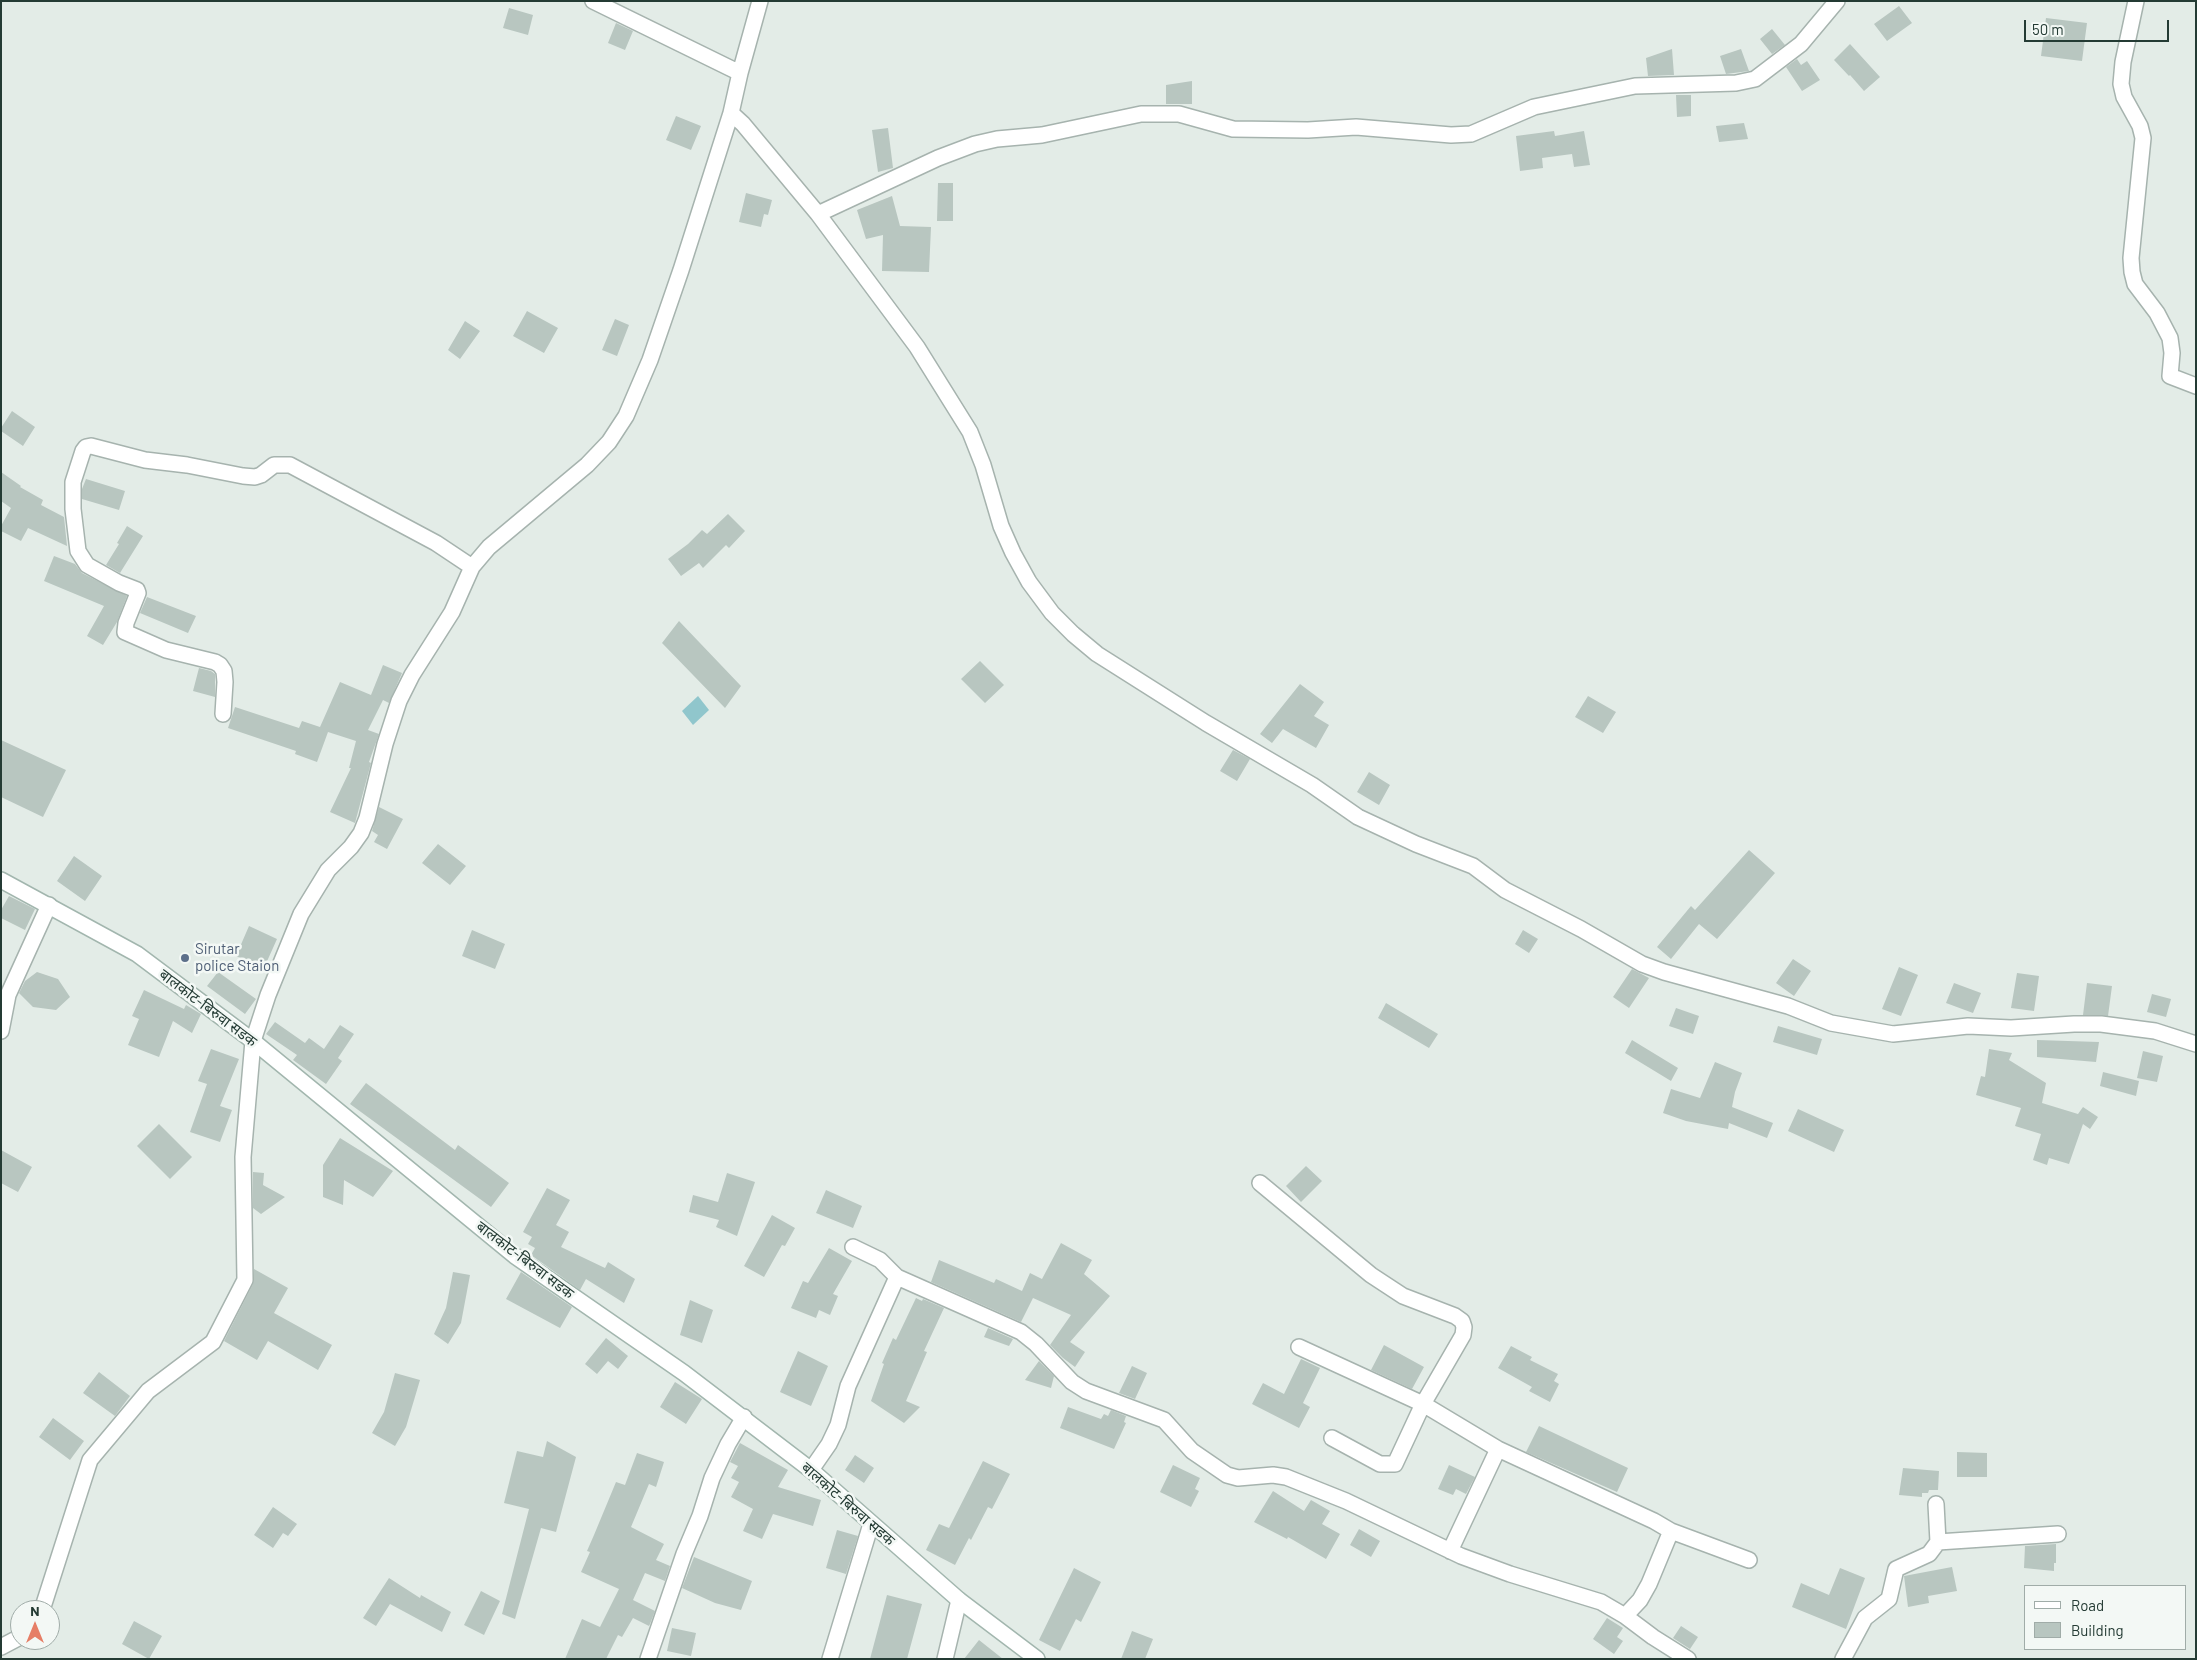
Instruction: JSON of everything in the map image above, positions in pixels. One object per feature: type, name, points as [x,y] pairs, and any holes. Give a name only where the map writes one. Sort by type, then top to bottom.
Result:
[{"type":"street","points":[[593,1],[740,73]]},
{"type":"street","points":[[45,1600],[90,1460],[148,1391],[213,1342],[244,1280],[242,1157],[252,1041],[268,995],[301,914],[328,870],[351,847],[361,833],[367,818],[385,744],[399,701],[412,675],[452,612],[472,567],[489,547],[587,465],[609,442],[626,416],[650,360],[681,270],[731,112],[760,1]]},
{"type":"street","points":[[818,214],[938,158],[975,144],[997,139],[1042,135],[1141,114],[1178,114],[1233,129],[1308,130],[1356,127],[1451,135],[1471,134],[1534,107],[1634,86],[1736,83],[1755,79],[1794,50],[1837,1]]},
{"type":"street","points":[[2136,1],[2123,62],[2121,84],[2124,97],[2140,126],[2143,138],[2131,258],[2132,272],[2135,284],[2157,313],[2170,338],[2172,353],[2170,376],[2196,386]]},
{"type":"street","points":[[731,112],[818,214],[917,347],[970,432],[983,465],[1001,526],[1029,582],[1052,613],[1072,634],[1097,654],[1206,723],[1312,785],[1358,817],[1416,844],[1473,866],[1505,890],[1581,928],[1642,964],[1664,972],[1788,1006],[1831,1023],[1893,1034],[1968,1026],[2011,1028],[2101,1024],[2155,1031],[2196,1044]]},
{"type":"street","points":[[223,714],[225,682],[224,671],[220,665],[215,662],[166,650],[125,632],[126,623],[138,593],[136,590],[87,565],[78,551],[73,509],[73,482],[83,450],[86,447],[91,446],[145,460],[249,476],[261,475],[274,465],[290,465],[436,542],[472,567]]},
{"type":"street","name":"बालकोट-बिरुवा सडक","points":[[1,880],[136,954],[252,1041],[515,1256],[744,1417],[811,1470],[959,1600],[1037,1659]]},
{"type":"street","points":[[1,1031],[8,995],[49,905]]},
{"type":"street","points":[[1260,1183],[1371,1275],[1403,1296],[1455,1316],[1462,1321],[1464,1327],[1463,1335],[1422,1404],[1395,1464],[1380,1464],[1332,1438]]},
{"type":"street","points":[[854,1247],[880,1260],[897,1276],[1021,1332],[1036,1344],[1072,1382],[1086,1391],[1164,1420],[1192,1451],[1227,1475],[1238,1478],[1273,1475],[1286,1477],[1346,1501],[1450,1551],[1510,1574],[1601,1602],[1625,1616],[1653,1638],[1683,1657]]},
{"type":"street","points":[[811,1470],[829,1444],[838,1425],[848,1386],[897,1276]]},
{"type":"street","points":[[1299,1347],[1422,1404],[1498,1449],[1654,1521],[1671,1531],[1749,1560]]},
{"type":"street","points":[[648,1659],[712,1478],[728,1444],[744,1417]]},
{"type":"street","points":[[1450,1551],[1498,1449]]},
{"type":"street","points":[[1843,1659],[1865,1618],[1888,1599],[1896,1569],[1929,1554],[1938,1542],[1936,1504]]},
{"type":"street","points":[[830,1659],[871,1524]]},
{"type":"street","points":[[1625,1616],[1640,1600],[1649,1584],[1671,1531]]},
{"type":"street","points":[[1938,1542],[2058,1534]]},
{"type":"street","points":[[945,1659],[959,1600]]},
{"type":"water","points":[[698,696],[709,710],[693,725],[682,711]]},
{"type":"building","points":[[1899,6],[1912,23],[1887,41],[1874,24]]},
{"type":"building","points":[[509,8],[533,15],[528,35],[503,28]]},
{"type":"building","points":[[2046,18],[2087,23],[2082,61],[2041,56]]},
{"type":"building","points":[[616,23],[633,31],[625,50],[608,43]]},
{"type":"building","points":[[1772,29],[1785,45],[1772,54],[1760,39]]},
{"type":"building","points":[[1850,44],[1880,77],[1864,91],[1834,60]]},
{"type":"building","points":[[1672,49],[1674,75],[1648,76],[1646,58]]},
{"type":"building","points":[[1741,49],[1749,71],[1726,74],[1720,56]]},
{"type":"building","points":[[1797,59],[1801,65],[1807,61],[1820,80],[1802,91],[1786,67]]},
{"type":"building","points":[[1192,81],[1192,104],[1166,104],[1166,85]]},
{"type":"building","points":[[1676,95],[1691,95],[1691,116],[1677,117]]},
{"type":"building","points":[[676,116],[701,126],[691,150],[666,140]]},
{"type":"building","points":[[1744,123],[1748,139],[1719,142],[1716,126]]},
{"type":"building","points":[[888,128],[893,168],[878,172],[872,130]]},
{"type":"building","points":[[1554,131],[1555,136],[1584,131],[1590,165],[1574,167],[1572,154],[1542,158],[1543,168],[1520,171],[1516,136]]},
{"type":"building","points":[[938,183],[953,183],[953,221],[937,221]]},
{"type":"building","points":[[746,193],[772,200],[768,215],[764,214],[761,227],[739,222]]},
{"type":"building","points":[[892,196],[900,226],[931,227],[929,272],[882,271],[883,235],[866,239],[857,210]]},
{"type":"building","points":[[527,311],[558,328],[544,353],[513,336]]},
{"type":"building","points":[[615,319],[629,325],[617,356],[602,350]]},
{"type":"building","points":[[465,321],[480,331],[460,359],[448,350]]},
{"type":"building","points":[[12,411],[35,427],[23,446],[1,431]]},
{"type":"building","points":[[1,472],[20,487],[43,500],[41,505],[64,517],[67,546],[28,528],[21,541],[1,531],[1,526],[11,508],[1,501]]},
{"type":"building","points":[[86,479],[125,491],[119,510],[82,499],[82,489]]},
{"type":"building","points":[[728,514],[745,531],[729,548],[726,545],[703,568],[699,563],[681,576],[668,559],[688,544],[702,530],[707,534]]},
{"type":"building","points":[[127,526],[143,536],[120,573],[106,565]]},
{"type":"building","points":[[54,556],[75,564],[82,573],[127,596],[117,622],[103,645],[87,636],[104,606],[44,581]]},
{"type":"building","points":[[147,597],[196,616],[188,633],[140,613]]},
{"type":"building","points":[[679,621],[741,686],[725,708],[662,643]]},
{"type":"building","points":[[980,661],[1004,685],[985,703],[961,679]]},
{"type":"building","points":[[383,665],[402,673],[389,703],[383,700],[368,730],[379,734],[369,762],[371,763],[355,823],[330,812],[351,768],[349,768],[356,741],[328,732],[317,762],[295,754],[296,751],[228,728],[235,707],[299,728],[302,721],[320,727],[340,682],[371,695]]},
{"type":"building","points":[[199,668],[215,674],[215,697],[193,691]]},
{"type":"building","points":[[1300,684],[1324,702],[1314,716],[1329,725],[1316,748],[1283,729],[1272,743],[1260,734]]},
{"type":"building","points":[[1588,696],[1616,712],[1603,733],[1575,717]]},
{"type":"building","points":[[1,740],[66,770],[43,817],[1,797]]},
{"type":"building","points":[[1233,750],[1250,759],[1237,781],[1220,771]]},
{"type":"building","points":[[1369,772],[1390,785],[1379,805],[1357,792]]},
{"type":"building","points":[[379,807],[403,819],[387,849],[374,842],[378,835],[372,831]]},
{"type":"building","points":[[438,844],[466,866],[450,885],[422,863]]},
{"type":"building","points":[[1749,850],[1775,873],[1717,939],[1699,924],[1671,959],[1657,947],[1691,906],[1695,910]]},
{"type":"building","points":[[74,856],[102,876],[85,901],[57,881]]},
{"type":"building","points":[[9,896],[35,909],[25,930],[1,918],[1,910]]},
{"type":"building","points":[[249,926],[277,939],[264,968],[236,956]]},
{"type":"building","points":[[472,930],[505,944],[495,969],[462,956]]},
{"type":"building","points":[[1523,930],[1538,939],[1529,953],[1515,944]]},
{"type":"building","points":[[1793,959],[1811,971],[1794,996],[1776,983]]},
{"type":"building","points":[[1899,967],[1918,975],[1901,1016],[1882,1009]]},
{"type":"building","points":[[1632,969],[1649,978],[1629,1008],[1613,997]]},
{"type":"building","points":[[37,972],[58,979],[70,997],[56,1010],[33,1007],[19,993],[25,981]]},
{"type":"building","points":[[218,972],[256,999],[245,1014],[207,986]]},
{"type":"building","points":[[2017,973],[2039,976],[2034,1011],[2011,1008]]},
{"type":"building","points":[[1954,983],[1981,993],[1973,1013],[1946,1003]]},
{"type":"building","points":[[2087,983],[2112,986],[2108,1016],[2083,1015]]},
{"type":"building","points":[[144,990],[184,1009],[186,1005],[201,1014],[192,1033],[173,1021],[159,1057],[128,1045],[139,1019],[132,1016]]},
{"type":"building","points":[[2152,994],[2171,999],[2166,1017],[2147,1012]]},
{"type":"building","points":[[1386,1003],[1438,1034],[1429,1048],[1378,1018]]},
{"type":"building","points":[[1676,1008],[1699,1016],[1693,1034],[1669,1026]]},
{"type":"building","points":[[275,1022],[305,1043],[309,1038],[324,1049],[340,1025],[354,1034],[338,1058],[342,1061],[326,1084],[293,1060],[297,1055],[266,1034]]},
{"type":"building","points":[[1778,1026],[1822,1039],[1817,1055],[1773,1042]]},
{"type":"building","points":[[1632,1040],[1678,1068],[1671,1081],[1625,1053]]},
{"type":"building","points":[[2037,1040],[2099,1042],[2096,1062],[2037,1057]]},
{"type":"building","points":[[211,1049],[239,1059],[220,1106],[232,1110],[220,1142],[190,1132],[207,1084],[198,1081]]},
{"type":"building","points":[[1989,1049],[2012,1053],[2009,1060],[2046,1083],[2042,1103],[2078,1114],[2083,1107],[2098,1117],[2090,1129],[2083,1124],[2069,1164],[2049,1158],[2047,1165],[2033,1160],[2041,1134],[2015,1126],[2021,1108],[1976,1095],[1981,1076],[1985,1077]]},
{"type":"building","points":[[2143,1051],[2163,1056],[2157,1082],[2137,1078]]},
{"type":"building","points":[[1715,1062],[1742,1073],[1732,1107],[1773,1123],[1767,1138],[1729,1123],[1728,1129],[1686,1121],[1663,1113],[1671,1089],[1700,1098]]},
{"type":"building","points":[[2103,1072],[2139,1081],[2136,1096],[2100,1086]]},
{"type":"building","points":[[366,1083],[455,1150],[458,1145],[509,1183],[491,1207],[350,1104]]},
{"type":"building","points":[[1798,1109],[1844,1130],[1834,1152],[1788,1131]]},
{"type":"building","points":[[159,1124],[192,1157],[170,1179],[137,1146]]},
{"type":"building","points":[[340,1138],[393,1171],[373,1197],[344,1180],[343,1205],[323,1197],[323,1165]]},
{"type":"building","points":[[1,1150],[32,1167],[18,1192],[1,1183]]},
{"type":"building","points":[[1306,1166],[1322,1181],[1301,1202],[1286,1186]]},
{"type":"building","points":[[253,1172],[264,1173],[263,1185],[285,1197],[261,1214],[253,1208]]},
{"type":"building","points":[[727,1173],[755,1182],[737,1236],[716,1227],[719,1220],[689,1212],[693,1195],[718,1202]]},
{"type":"building","points":[[547,1188],[570,1200],[556,1225],[569,1232],[561,1247],[605,1268],[608,1262],[635,1279],[624,1303],[586,1279],[580,1290],[531,1255],[535,1248],[528,1244],[532,1237],[523,1232]]},
{"type":"building","points":[[826,1190],[862,1206],[853,1228],[816,1213]]},
{"type":"building","points":[[772,1215],[795,1228],[785,1246],[782,1245],[764,1277],[744,1266]]},
{"type":"building","points":[[1061,1243],[1092,1260],[1084,1274],[1110,1296],[1070,1342],[1085,1352],[1075,1367],[1050,1345],[1071,1315],[1033,1298],[1021,1322],[931,1282],[939,1260],[994,1283],[996,1279],[1022,1291],[1030,1273],[1042,1279]]},
{"type":"building","points":[[829,1248],[852,1261],[833,1294],[838,1296],[830,1315],[819,1310],[816,1318],[791,1308],[803,1281],[808,1283]]},
{"type":"building","points":[[254,1269],[288,1288],[274,1313],[332,1345],[318,1370],[268,1341],[257,1360],[224,1341],[253,1284]]},
{"type":"building","points":[[453,1272],[470,1275],[461,1323],[448,1344],[434,1334],[446,1308]]},
{"type":"building","points":[[521,1272],[572,1307],[560,1328],[506,1299]]},
{"type":"building","points":[[916,1298],[944,1308],[924,1351],[927,1352],[906,1401],[920,1407],[904,1423],[871,1401],[884,1364],[882,1363],[893,1338],[896,1340]]},
{"type":"building","points":[[690,1300],[713,1310],[702,1343],[680,1335]]},
{"type":"building","points":[[988,1328],[1013,1339],[1009,1346],[984,1337]]},
{"type":"building","points":[[606,1338],[628,1356],[618,1369],[608,1361],[597,1374],[585,1364]]},
{"type":"building","points":[[1384,1345],[1424,1367],[1412,1389],[1371,1370]]},
{"type":"building","points":[[1511,1346],[1532,1357],[1530,1360],[1558,1374],[1554,1381],[1559,1384],[1550,1402],[1529,1391],[1532,1387],[1498,1368]]},
{"type":"building","points":[[798,1351],[828,1366],[811,1406],[780,1392]]},
{"type":"building","points":[[1301,1359],[1320,1368],[1303,1403],[1310,1407],[1299,1428],[1252,1404],[1263,1383],[1284,1394]]},
{"type":"building","points":[[1039,1361],[1054,1376],[1051,1388],[1025,1380]]},
{"type":"building","points":[[1132,1366],[1147,1373],[1135,1399],[1119,1393]]},
{"type":"building","points":[[99,1372],[130,1396],[115,1416],[83,1393]]},
{"type":"building","points":[[395,1373],[420,1380],[406,1427],[395,1446],[372,1433],[384,1412]]},
{"type":"building","points":[[675,1382],[702,1399],[686,1424],[660,1407]]},
{"type":"building","points":[[1068,1407],[1101,1419],[1104,1414],[1108,1416],[1111,1410],[1126,1416],[1124,1422],[1126,1423],[1114,1449],[1060,1428]]},
{"type":"building","points":[[53,1418],[84,1441],[70,1460],[39,1437]]},
{"type":"building","points":[[1539,1426],[1628,1468],[1617,1492],[1526,1452]]},
{"type":"building","points":[[547,1441],[576,1457],[556,1532],[541,1528],[515,1619],[502,1614],[529,1509],[504,1503],[517,1451],[543,1457]]},
{"type":"building","points":[[740,1443],[788,1470],[778,1487],[821,1500],[813,1526],[773,1514],[762,1539],[743,1531],[753,1509],[731,1497],[739,1482],[731,1478],[738,1466],[730,1462]]},
{"type":"building","points":[[1957,1452],[1987,1453],[1987,1477],[1957,1477]]},
{"type":"building","points":[[637,1453],[664,1462],[656,1487],[649,1484],[631,1527],[664,1544],[656,1560],[670,1566],[665,1581],[645,1573],[633,1600],[655,1611],[649,1626],[633,1618],[622,1637],[618,1635],[606,1659],[565,1659],[582,1619],[600,1627],[619,1589],[581,1572],[590,1552],[587,1551],[616,1482],[625,1485]]},
{"type":"building","points":[[855,1455],[874,1468],[864,1483],[845,1470]]},
{"type":"building","points":[[983,1461],[1010,1474],[992,1509],[988,1507],[971,1540],[969,1538],[955,1565],[926,1550],[939,1524],[949,1528]]},
{"type":"building","points":[[1173,1465],[1200,1478],[1195,1489],[1199,1491],[1191,1507],[1160,1492]]},
{"type":"building","points":[[1449,1465],[1475,1477],[1466,1494],[1456,1489],[1453,1495],[1438,1489]]},
{"type":"building","points":[[1903,1468],[1939,1471],[1938,1490],[1929,1490],[1928,1493],[1922,1493],[1922,1497],[1899,1495]]},
{"type":"building","points":[[1273,1491],[1304,1511],[1311,1500],[1330,1511],[1322,1524],[1340,1534],[1326,1559],[1288,1537],[1287,1539],[1254,1522]]},
{"type":"building","points":[[273,1507],[297,1524],[288,1536],[283,1533],[273,1548],[254,1535]]},
{"type":"building","points":[[1359,1529],[1380,1541],[1371,1557],[1350,1545]]},
{"type":"building","points":[[837,1530],[858,1536],[846,1574],[826,1568]]},
{"type":"building","points":[[2056,1544],[2054,1571],[2024,1568],[2025,1546]]},
{"type":"building","points":[[694,1557],[752,1581],[741,1610],[715,1603],[682,1588]]},
{"type":"building","points":[[1952,1567],[1957,1591],[1928,1596],[1929,1603],[1908,1607],[1904,1576]]},
{"type":"building","points":[[1074,1568],[1101,1582],[1081,1622],[1076,1619],[1060,1651],[1039,1640]]},
{"type":"building","points":[[1840,1568],[1865,1578],[1846,1629],[1792,1607],[1801,1583],[1829,1595]]},
{"type":"building","points":[[389,1578],[420,1598],[421,1595],[451,1612],[442,1632],[390,1604],[376,1626],[363,1618]]},
{"type":"building","points":[[481,1591],[500,1601],[484,1635],[464,1625]]},
{"type":"building","points":[[887,1595],[922,1604],[907,1659],[870,1659]]},
{"type":"building","points":[[1607,1618],[1623,1628],[1617,1637],[1623,1641],[1614,1654],[1593,1639]]},
{"type":"building","points":[[134,1621],[162,1636],[149,1659],[122,1644]]},
{"type":"building","points":[[1681,1626],[1698,1637],[1690,1649],[1673,1638]]},
{"type":"building","points":[[672,1628],[696,1633],[691,1656],[667,1651]]},
{"type":"building","points":[[1132,1631],[1153,1639],[1145,1659],[1121,1659]]},
{"type":"building","points":[[979,1640],[1003,1659],[964,1659]]},
{"type":"place","name":"Sirutar police Staion","points":[[185,958]]}]
